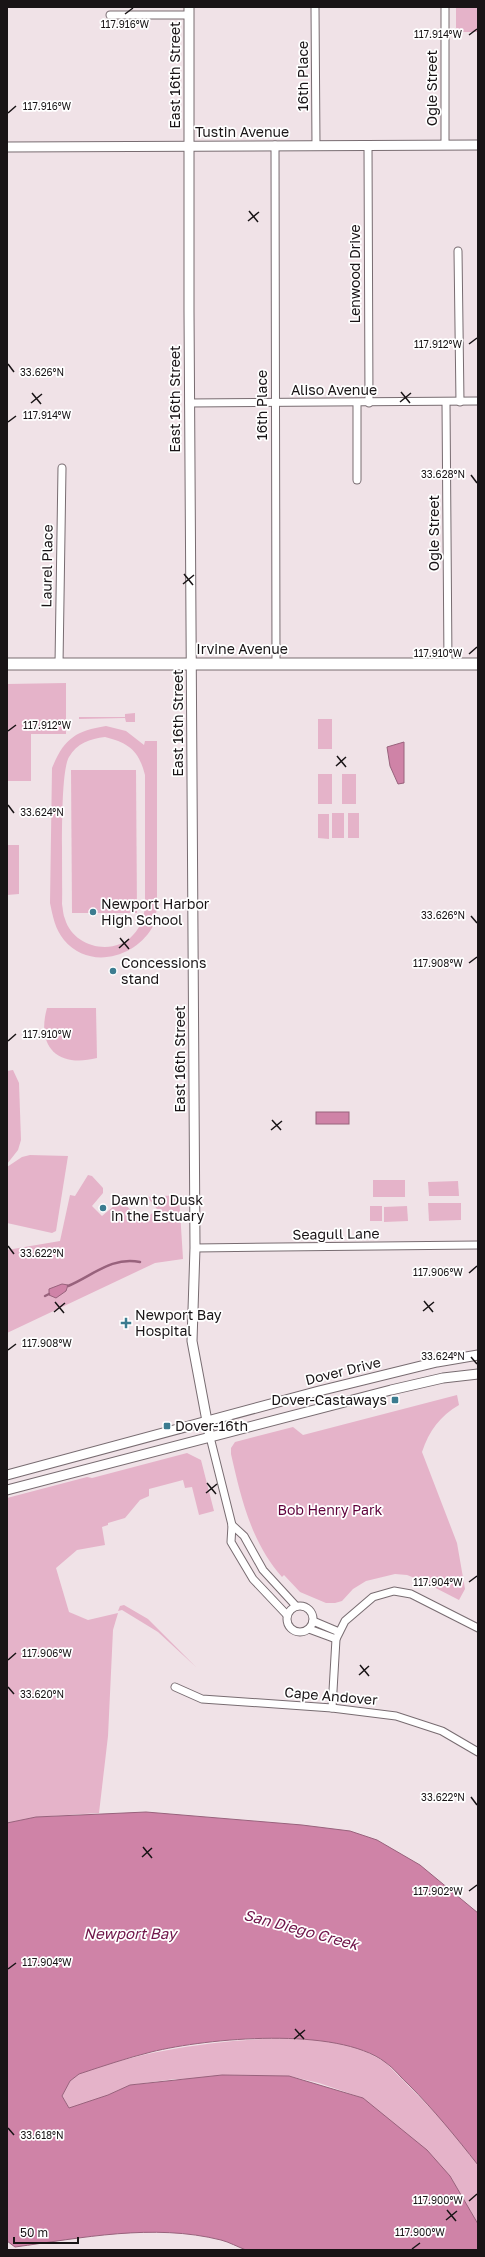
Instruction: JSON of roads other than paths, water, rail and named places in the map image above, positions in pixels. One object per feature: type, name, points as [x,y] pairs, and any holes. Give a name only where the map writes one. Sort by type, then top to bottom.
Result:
[{"type":"main road","name":"Irvine Avenue","points":[[7,664],[478,664]]},
{"type":"street","name":"16th Place","points":[[316,7],[316,146]]},
{"type":"street","name":"Ogle Street","points":[[444,7],[445,145]]},
{"type":"street","points":[[110,15],[189,11]]},
{"type":"street","name":"East 16th Street","points":[[189,11],[189,403],[195,1248],[192,1341],[210,1437]]},
{"type":"street","name":"16th Place","points":[[275,145],[276,664]]},
{"type":"street","name":"Lenwood Drive","points":[[368,145],[369,403]]},
{"type":"street","name":"Tustin Avenue","points":[[7,147],[478,145]]},
{"type":"street","points":[[458,251],[460,402]]},
{"type":"street","name":"Aliso Avenue","points":[[189,403],[369,403],[478,401]]},
{"type":"street","name":"Ogle Street","points":[[446,402],[448,664]]},
{"type":"street","points":[[357,403],[357,480]]},
{"type":"street","name":"Laurel Place","points":[[59,664],[62,468]]},
{"type":"street","name":"Seagull Lane","points":[[195,1248],[478,1245]]},
{"type":"street","name":"Dover Drive","points":[[7,1475],[438,1362],[478,1355]]},
{"type":"street","points":[[438,1362],[443,1378]]},
{"type":"street","points":[[7,1490],[443,1378],[478,1374]]},
{"type":"street","points":[[210,1437],[232,1525],[231,1542],[253,1579],[287,1615],[288,1624],[293,1630],[301,1632],[309,1629],[337,1635]]},
{"type":"street","points":[[232,1525],[244,1536],[264,1571],[296,1606],[309,1609],[313,1621],[337,1635]]},
{"type":"street","points":[[253,1579],[264,1571]]},
{"type":"street","points":[[332,1708],[337,1635],[356,1610],[373,1597],[394,1591],[411,1594],[478,1628]]},
{"type":"street","points":[[287,1615],[296,1606]]},
{"type":"street","points":[[309,1629],[313,1621]]},
{"type":"street","name":"Cape Andover","points":[[175,1687],[202,1699],[332,1708],[380,1713],[412,1720],[447,1734],[478,1752]]},
{"type":"water","points":[[404,742],[404,783],[398,784],[390,766],[387,747]]},
{"type":"water","points":[[316,1112],[349,1112],[349,1124],[316,1124]]},
{"type":"water","points":[[62,1284],[68,1285],[66,1291],[56,1298],[49,1295],[49,1289]]},
{"type":"water","name":"Newport Bay","points":[[146,1812],[302,1825],[350,1831],[377,1840],[420,1865],[478,1913],[478,2165],[436,2114],[388,2064],[364,2051],[336,2043],[305,2039],[271,2038],[205,2043],[151,2052],[79,2074],[70,2081],[62,2096],[69,2108],[108,2095],[130,2085],[222,2075],[289,2076],[363,2098],[427,2150],[450,2176],[478,2224],[478,2250],[246,2250],[221,2240],[195,2235],[144,2232],[92,2236],[15,2247],[7,2241],[7,1823],[36,1817]]},
{"type":"waterway","points":[[68,1286],[111,1264],[130,1261],[140,1262]]},
{"type":"waterway","points":[[45,1296],[49,1294]]},
{"type":"place","name":"Newport Harbor High School","points":[[93,912]]},
{"type":"place","name":"Concessions stand","points":[[113,971]]},
{"type":"place","name":"Dawn to Dusk in the Estuary","points":[[103,1208]]},
{"type":"place","name":"Newport Bay Hospital","points":[[126,1323]]},
{"type":"place","name":"Dover-Castaways","points":[[395,1400]]},
{"type":"place","name":"Dover-16th","points":[[167,1426]]},
{"type":"park label","name":"Bob Henry Park","points":[[330,1510]]},
{"type":"water label","name":"San Diego Creek","points":[[301,1930]]}]
